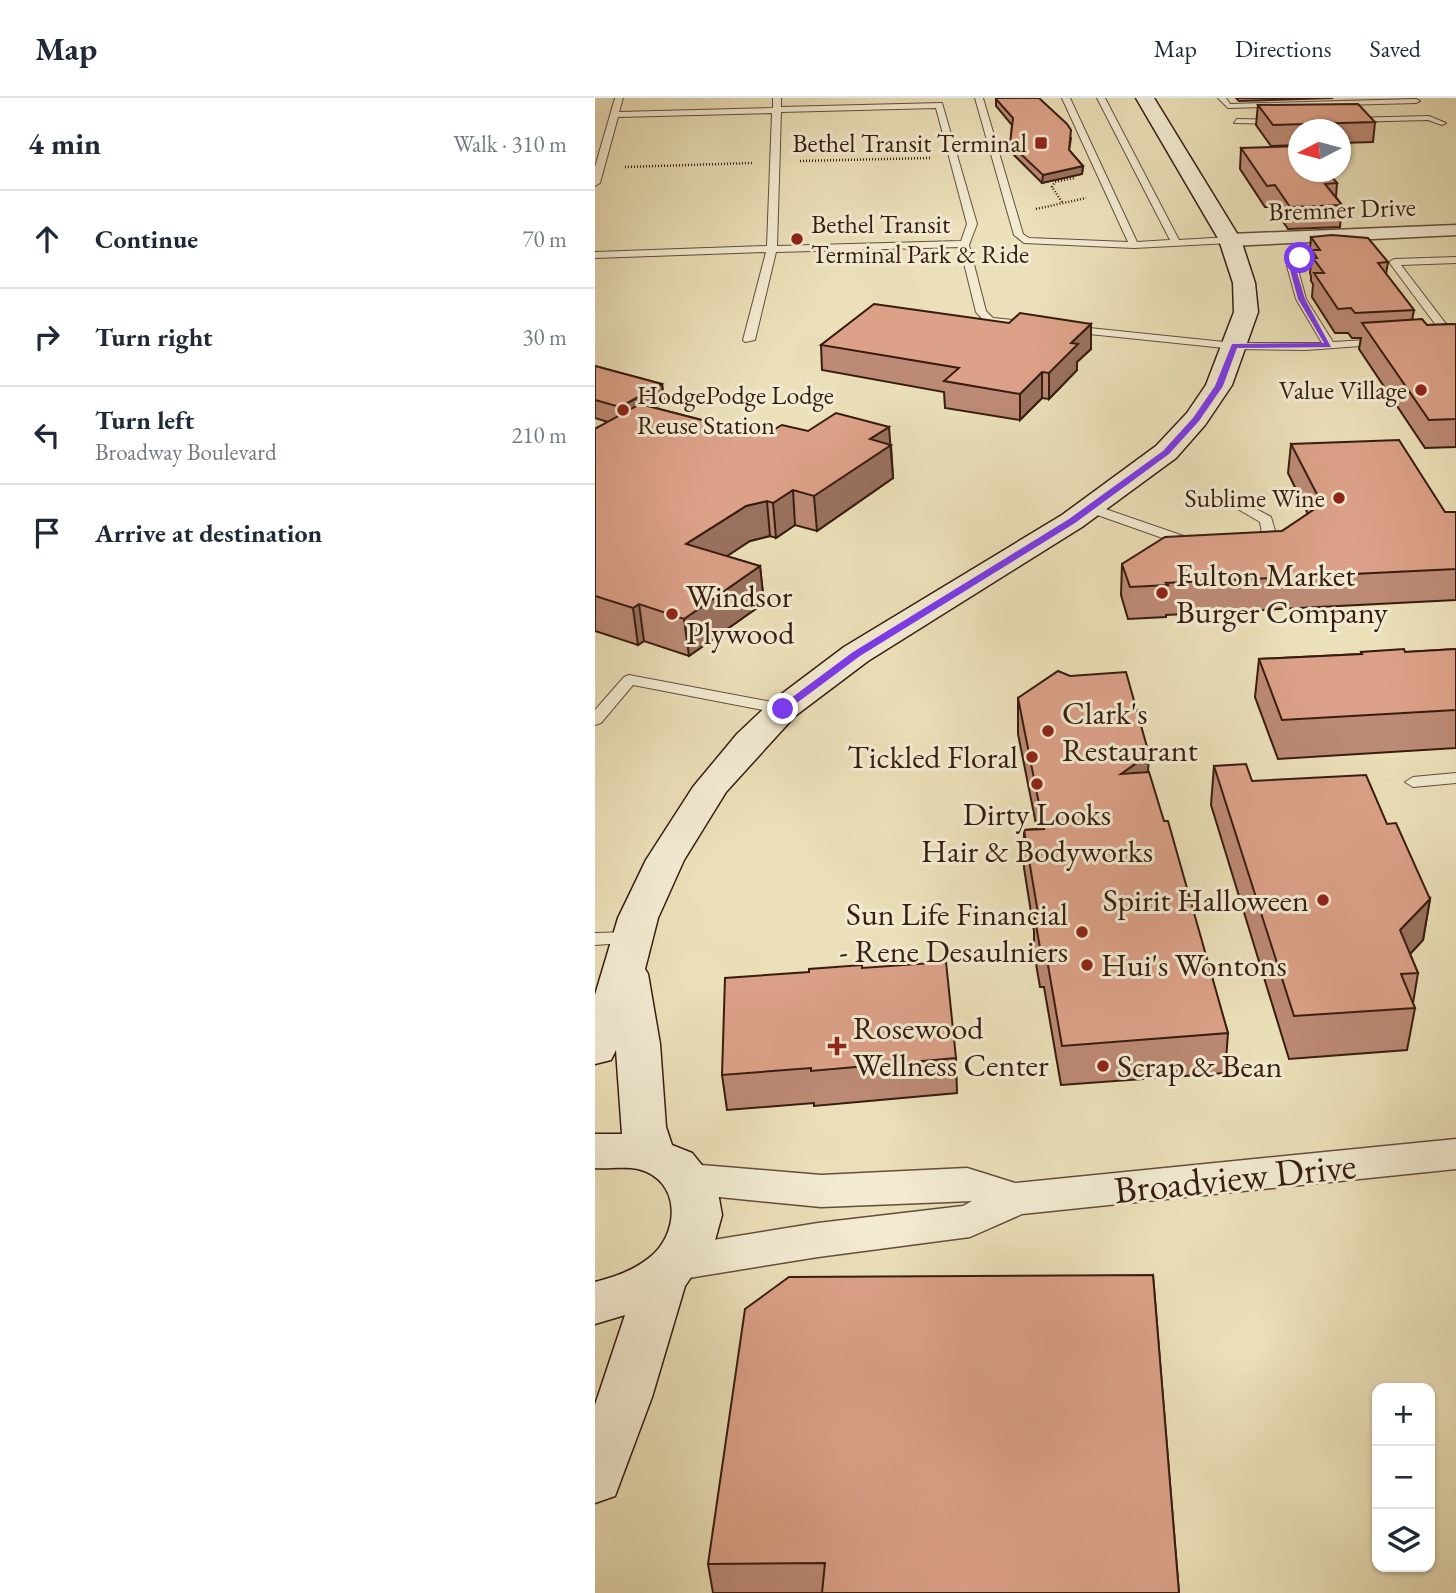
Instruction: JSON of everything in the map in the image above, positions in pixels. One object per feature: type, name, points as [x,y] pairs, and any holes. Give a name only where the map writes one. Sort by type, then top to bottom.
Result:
[{"type":"street","points":[[595,1049],[617,947],[664,860],[711,787],[783,709],[856,654],[1091,508],[1166,452],[1196,419],[1219,386],[1245,312],[1244,283],[1230,240],[1145,98]]},
{"type":"street","name":"Bremner Drive","points":[[1230,240],[1456,230]]},
{"type":"street","points":[[595,1303],[633,1293],[670,1269],[686,1252],[698,1227],[699,1202],[670,1167],[643,1127],[638,1044],[617,947]]},
{"type":"street","points":[[595,1151],[634,1150],[670,1167]]},
{"type":"street","name":"Broadview Drive","points":[[670,1269],[817,1240],[970,1222],[1014,1199],[1456,1154]]},
{"type":"street","name":"Broadview Drive","points":[[670,1167],[821,1191],[967,1184],[1014,1199]]},
{"type":"street","points":[[595,1478],[670,1269]]},
{"type":"lane","points":[[595,183],[619,98]]},
{"type":"lane","points":[[749,340],[772,249],[777,98]]},
{"type":"lane","points":[[979,98],[1019,234],[1027,241],[1134,245],[1230,240]]},
{"type":"lane","points":[[1066,98],[1134,245]]},
{"type":"lane","points":[[1101,98],[1176,243]]},
{"type":"lane","points":[[1222,98],[1229,106],[1282,101],[1416,101],[1413,98]]},
{"type":"lane","points":[[614,115],[938,102],[972,224],[964,245],[981,312],[990,321],[1045,327]]},
{"type":"lane","points":[[1351,120],[1429,118],[1442,122]]},
{"type":"lane","points":[[1237,121],[1288,121]]},
{"type":"lane","points":[[595,254],[956,243],[964,245]]},
{"type":"lane","points":[[1329,345],[1301,299],[1292,266],[1294,261],[1304,256],[1348,253]]},
{"type":"lane","points":[[1453,338],[1390,261],[1456,260]]},
{"type":"lane","points":[[1059,328],[1234,346],[1396,341]]},
{"type":"lane","points":[[1437,339],[1453,338]]},
{"type":"lane","points":[[1231,499],[1266,520],[1269,534],[1241,550]]},
{"type":"lane","points":[[1091,508],[1204,548]]},
{"type":"lane","points":[[595,720],[629,680],[783,709]]},
{"type":"lane","points":[[1413,782],[1456,778]]},
{"type":"path","points":[[599,168],[953,157]]},
{"type":"path","points":[[1063,203],[1052,187],[1055,182],[1074,178]]},
{"type":"path","points":[[1029,211],[1094,195]]},
{"type":"building","name":"Bethel Transit Terminal","points":[[996,98],[1039,98],[1071,130],[1069,150],[1083,166],[1043,175],[1010,144],[1013,118]]},
{"type":"building","points":[[1358,104],[1375,122],[1351,123],[1351,119],[1288,119],[1288,125],[1273,125],[1258,105]]},
{"type":"building","points":[[1288,146],[1288,182],[1336,182],[1325,184],[1342,205],[1290,207],[1275,185],[1267,186],[1241,148]]},
{"type":"building","points":[[1332,235],[1368,238],[1388,262],[1378,263],[1414,310],[1355,313],[1351,308],[1338,309],[1314,273],[1324,273],[1313,258],[1317,258],[1312,250],[1320,250],[1311,237]]},
{"type":"building","points":[[874,304],[1009,323],[1020,313],[1091,324],[1071,343],[1078,344],[1049,373],[1042,372],[1020,394],[944,381],[959,368],[821,345]]},
{"type":"building","points":[[1422,319],[1427,325],[1456,324],[1456,419],[1429,420],[1362,323]]},
{"type":"building","points":[[595,366],[662,384],[620,407],[595,400]]},
{"type":"building","points":[[640,404],[717,424],[748,424],[773,430],[782,425],[808,431],[836,413],[889,427],[870,439],[891,445],[814,496],[793,490],[773,503],[767,501],[746,506],[686,544],[760,566],[684,619],[639,604],[633,608],[595,596],[595,429]]},
{"type":"building","points":[[1399,440],[1445,512],[1456,512],[1456,569],[1130,587],[1122,564],[1165,537],[1282,531],[1322,504],[1291,444]]},
{"type":"building","points":[[1404,649],[1405,652],[1456,649],[1456,710],[1282,720],[1259,659],[1362,654],[1361,652]]},
{"type":"building","points":[[1058,671],[1070,676],[1126,672],[1149,754],[1121,774],[1149,772],[1164,821],[1168,821],[1228,1033],[1062,1046],[1045,948],[1040,948],[1034,913],[1038,913],[1024,830],[1044,829],[1018,698]]},
{"type":"building","name":"Spirit Halloween","points":[[1246,764],[1252,781],[1366,775],[1387,824],[1396,823],[1430,899],[1400,930],[1418,973],[1401,974],[1415,1008],[1294,1016],[1214,766]]},
{"type":"building","points":[[946,962],[956,1058],[811,1071],[811,1068],[722,1075],[725,978],[862,965],[862,968]]},
{"type":"building","points":[[1153,1275],[1179,1593],[822,1593],[825,1563],[708,1564],[745,1309],[789,1277]]},
{"type":"place","name":"Bethel Transit Terminal","points":[[1041,143]]},
{"type":"place","name":"Bethel Transit Terminal Park & Ride","points":[[797,239]]},
{"type":"place","name":"Value Village","points":[[1421,390]]},
{"type":"place","name":"HodgePodge Lodge Reuse Station","points":[[623,410]]},
{"type":"place","name":"Sublime Wine","points":[[1339,498]]},
{"type":"place","name":"Fulton Market Burger Company","points":[[1162,593]]},
{"type":"place","name":"Windsor Plywood","points":[[672,614]]},
{"type":"place","name":"Clark's Restaurant","points":[[1048,731]]},
{"type":"place","name":"Tickled Floral","points":[[1032,757]]},
{"type":"place","name":"Dirty Looks Hair & Bodyworks","points":[[1037,784]]},
{"type":"place","name":"Spirit Halloween","points":[[1323,900]]},
{"type":"place","name":"Sun Life Financial - Rene Desaulniers","points":[[1082,932]]},
{"type":"place","name":"Hui's Wontons","points":[[1087,965]]},
{"type":"place","name":"Rosewood Wellness Center","points":[[837,1046]]},
{"type":"place","name":"Scrap & Bean","points":[[1103,1066]]},
{"type":"route","points":[[783,709],[856,654],[1072,521],[1166,452],[1196,419],[1219,386],[1234,346],[1329,345],[1301,299],[1292,266],[1294,261],[1300,258]]}]
